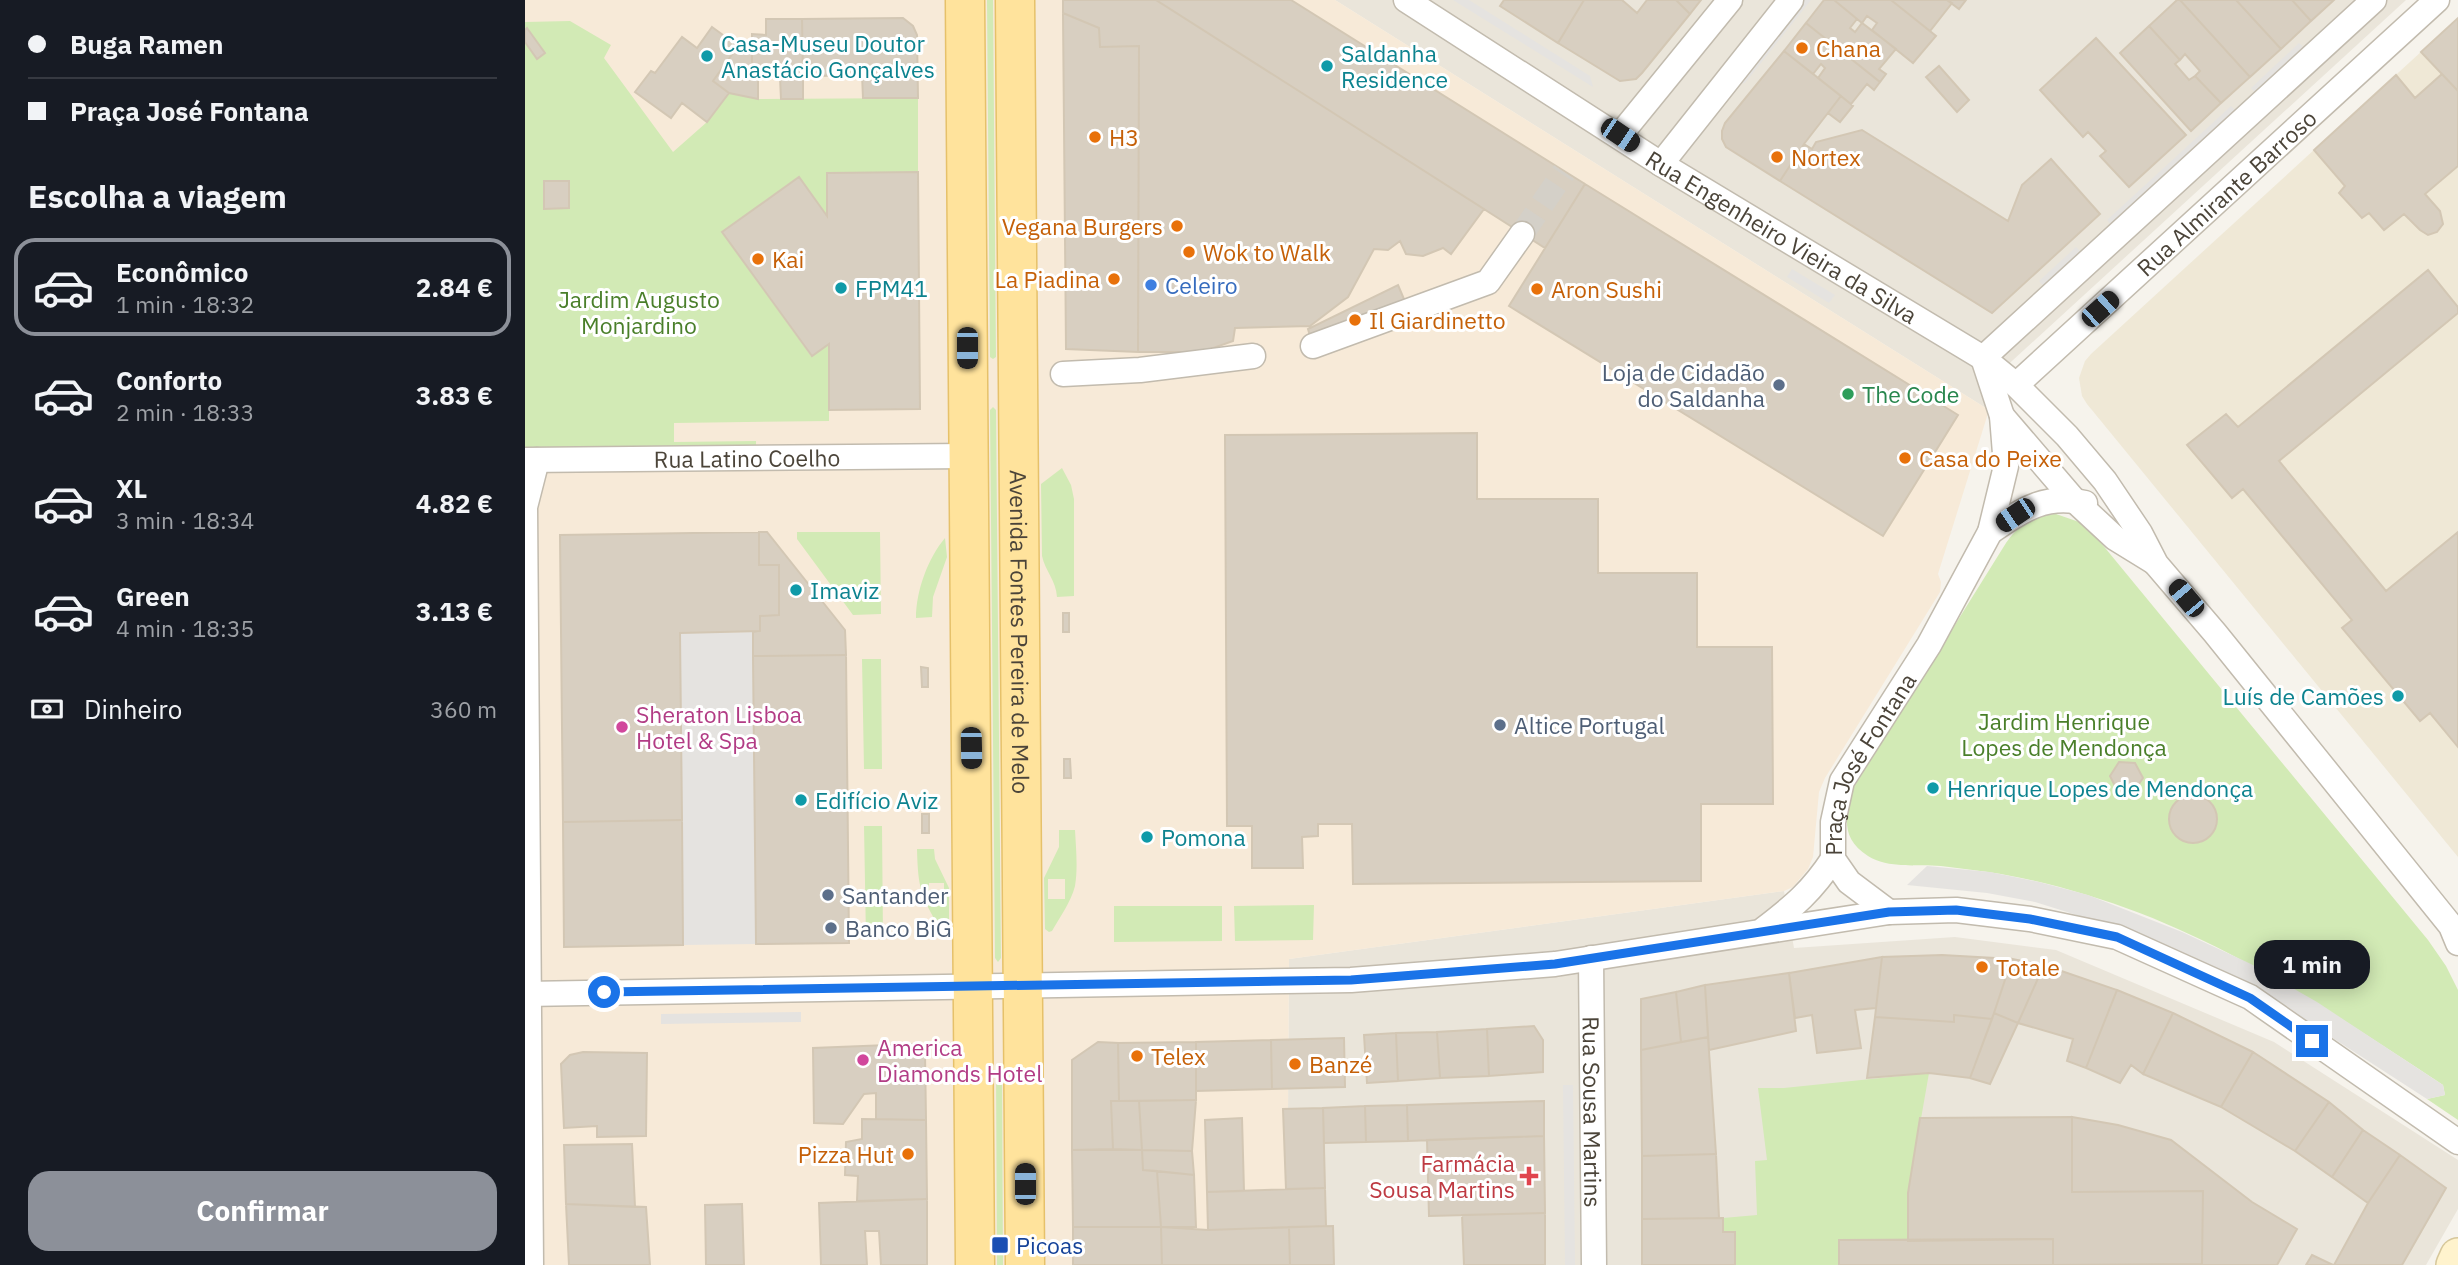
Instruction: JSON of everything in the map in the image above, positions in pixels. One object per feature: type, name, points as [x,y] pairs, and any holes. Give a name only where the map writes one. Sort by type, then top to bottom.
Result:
[{"type":"main road","points":[[965,0],[975,1265]]},
{"type":"main road","name":"Avenida Fontes Pereira de Melo","points":[[1015,0],[1025,1265]]},
{"type":"street","name":"Rua Engenheiro Vieira da Silva","points":[[1406,0],[1620,135],[1661,164],[1983,358],[2016,386]]},
{"type":"street","points":[[1620,135],[1730,0]]},
{"type":"street","points":[[1661,164],[1791,0]]},
{"type":"street","name":"Rua Almirante Barroso","points":[[1983,358],[2374,0]]},
{"type":"street","name":"Rua Almirante Barroso","points":[[2016,386],[2437,0]]},
{"type":"street","points":[[1313,346],[1488,282],[1522,234]]},
{"type":"street","points":[[1063,374],[1140,370],[1253,356]]},
{"type":"street","name":"Praça José Fontana","points":[[1889,912],[1849,882],[1833,859],[1833,822],[1842,781],[1929,645],[1990,532],[2006,466],[2002,416],[1983,358]]},
{"type":"street","name":"Praça José Fontana","points":[[2016,386],[2067,436],[2105,481],[2140,533],[2156,564],[2215,633],[2456,934]]},
{"type":"street","name":"Praça José Fontana","points":[[2002,416],[2074,500],[2115,538],[2156,564]]},
{"type":"street","name":"Rua Latino Coelho","points":[[531,460],[968,456]]},
{"type":"street","points":[[531,460],[525,507],[531,1265]]},
{"type":"street","name":"Praça José Fontana","points":[[1990,532],[2039,503],[2056,499],[2092,505],[2140,533]]},
{"type":"street","points":[[1760,931],[1799,902],[1820,880],[1833,859]]},
{"type":"street","points":[[527,994],[1351,980],[1555,964],[1889,912],[1956,910],[2030,919],[2117,937],[2250,998],[2458,1142]]},
{"type":"street","name":"Rua Sousa Martins","points":[[1591,958],[1594,1265]]},
{"type":"street","points":[[2454,1265],[2458,1256]]},
{"type":"shaded area","points":[[525,0],[1335,0],[1989,410],[1938,574],[1940,592],[1825,778],[1819,792],[1813,857],[1808,869],[1793,887],[1784,891],[1289,959],[1287,1265],[525,1265]]},
{"type":"shaded area","points":[[1335,0],[2406,0],[2000,372],[1989,410]]},
{"type":"shaded area","points":[[1453,0],[1469,0],[1590,76],[1593,87]]},
{"type":"shaded area","points":[[1799,0],[1811,0],[1745,83],[1731,85]]},
{"type":"shaded area","points":[[2458,18],[2458,857],[2087,404],[2082,396],[2079,378],[2085,361],[2091,354]]},
{"type":"shaded area","points":[[2299,43],[2306,50],[2257,95],[2251,88]]},
{"type":"shaded area","points":[[2231,106],[2238,113],[2113,227],[2107,220]]},
{"type":"shaded area","points":[[2076,247],[2083,254],[2046,289],[2039,281]]},
{"type":"shaded area","points":[[1792,269],[1835,295],[1829,303],[1787,277]]},
{"type":"shaded area","points":[[753,632],[756,944],[683,945],[680,633]]},
{"type":"shaded area","points":[[1927,866],[1990,872],[2039,882],[2088,895],[2182,932],[2251,964],[2317,1002],[2443,1085],[2445,1095],[2427,1099],[2274,1000],[2128,931],[2035,902],[1987,893],[1907,885]]},
{"type":"shaded area","points":[[1784,891],[1794,948],[1955,937],[2056,950],[2274,1042],[2458,1160],[2458,1209],[2426,1265],[1287,1265],[1289,959]]},
{"type":"shaded area","points":[[801,1012],[801,1022],[661,1024],[661,1014]]},
{"type":"shaded area","points":[[1563,1085],[1573,1085],[1575,1265],[1565,1265]]},
{"type":"green space","points":[[987,0],[993,0],[996,357],[993,359],[990,357]]},
{"type":"green space","name":"Jardim Augusto Monjardino","points":[[570,21],[611,45],[604,58],[673,152],[707,122],[729,93],[758,99],[918,98],[918,172],[827,173],[827,216],[798,177],[722,232],[811,356],[829,344],[829,421],[674,423],[674,442],[756,441],[756,448],[525,451],[525,22]]},
{"type":"green space","points":[[993,407],[996,410],[1001,958],[998,962],[995,958],[990,410]]},
{"type":"green space","points":[[1062,468],[1071,485],[1074,499],[1074,596],[1057,597],[1042,556],[1041,484]]},
{"type":"green space","name":"Jardim Henrique Lopes de Mendonça","points":[[2056,514],[2082,523],[2092,532],[2428,940],[2446,966],[2458,990],[2458,1120],[2427,1099],[2445,1095],[2443,1085],[2272,977],[2182,931],[2135,911],[2038,882],[1941,866],[1885,863],[1868,856],[1853,842],[1847,827],[1852,790],[2006,543],[2027,522],[2040,516]]},
{"type":"green space","points":[[797,532],[880,532],[881,614],[853,615],[797,539]]},
{"type":"green space","points":[[945,538],[947,557],[933,597],[932,617],[916,618],[924,575]]},
{"type":"green space","points":[[862,659],[881,659],[882,769],[864,769]]},
{"type":"green space","points":[[864,826],[882,826],[883,939],[866,939]]},
{"type":"green space","points":[[1059,830],[1075,830],[1075,886],[1065,909],[1049,932],[1045,929],[1044,878],[1059,847]],"holes":[[[1048,879],[1065,879],[1065,899],[1048,899]]]},
{"type":"green space","points":[[917,849],[934,849],[935,859],[949,888],[949,929],[946,932],[940,929],[925,900],[917,863]],"holes":[[[929,883],[944,883],[944,903],[929,903]]]},
{"type":"green space","points":[[1314,905],[1313,940],[1235,941],[1234,906]]},
{"type":"green space","points":[[1114,906],[1222,906],[1222,941],[1114,942]]},
{"type":"green space","points":[[999,1065],[1002,1069],[1003,1265],[997,1265],[996,1069]]},
{"type":"green space","points":[[1929,1073],[1908,1193],[1908,1241],[1839,1265],[1735,1265],[1735,1232],[1723,1232],[1723,1218],[1757,1215],[1755,1161],[1767,1160],[1758,1088],[1784,1088]]},
{"type":"building","name":"Saldanha Residence","points":[[1063,0],[1156,0],[1484,209],[1451,254],[1443,248],[1423,256],[1406,254],[1400,241],[1388,250],[1374,249],[1348,297],[1310,326],[1235,328],[1233,341],[1202,352],[1138,352],[1139,46],[1100,47],[1099,28],[1063,13]]},
{"type":"building","name":"Saldanha Residence","points":[[1156,0],[1291,0],[1585,184],[1545,248]]},
{"type":"building","points":[[1504,0],[1584,0],[1558,43],[1500,6]]},
{"type":"building","points":[[1584,0],[1622,0],[1637,13],[1647,0],[1676,0],[1690,14],[1636,79],[1620,81],[1558,43]]},
{"type":"building","points":[[1676,0],[1701,0],[1690,14]]},
{"type":"building","points":[[1824,0],[1834,0],[1857,19],[1850,28],[1855,32],[1862,23],[1896,49],[1879,69],[1886,74],[1880,82],[1806,23]]},
{"type":"building","points":[[1834,0],[1891,0],[1936,36],[1913,63],[1872,30],[1877,23],[1867,16],[1862,23]]},
{"type":"building","points":[[1891,0],[1947,0],[1952,3],[1930,31]]},
{"type":"building","points":[[1947,0],[1966,0],[1959,9]]},
{"type":"building","points":[[2180,0],[2250,77],[2221,103],[2195,76],[2200,71],[2185,54],[2180,60],[2149,26]]},
{"type":"building","points":[[2180,0],[2236,0],[2281,49],[2250,77]]},
{"type":"building","points":[[2236,0],[2292,0],[2311,21],[2281,49]]},
{"type":"building","points":[[2292,0],[2334,0],[2311,21]]},
{"type":"building","points":[[1063,13],[1099,28],[1100,47],[1139,46],[1138,352],[1066,349]]},
{"type":"building","points":[[903,18],[913,26],[917,35],[918,98],[863,98],[862,74],[803,77],[802,19]]},
{"type":"building","points":[[2458,18],[2458,91],[2421,52]]},
{"type":"building","points":[[766,19],[802,19],[803,77],[769,77],[769,69],[752,70],[752,34],[766,35]]},
{"type":"building","points":[[1806,23],[1880,82],[1874,90],[1867,84],[1851,104],[1818,78],[1825,68],[1821,64],[1813,74],[1784,51]]},
{"type":"building","points":[[2149,26],[2180,60],[2175,64],[2189,80],[2195,76],[2221,103],[2191,131],[2120,53]]},
{"type":"building","points":[[712,27],[738,46],[713,81],[729,93],[707,122],[682,103],[671,118],[635,92],[651,71],[655,73],[682,37],[697,48]]},
{"type":"building","points":[[527,28],[545,53],[537,59],[525,42]]},
{"type":"building","points":[[2096,38],[2186,135],[2129,187],[2100,156],[2106,151],[2088,132],[2083,137],[2040,90]]},
{"type":"building","points":[[736,49],[752,53],[752,70],[769,69],[769,77],[758,77],[758,99],[729,93],[713,81]]},
{"type":"building","points":[[1784,51],[1841,96],[1780,181],[1726,147],[1722,131],[1725,123]]},
{"type":"building","points":[[1939,66],[1969,100],[1957,112],[1926,77]]},
{"type":"building","points":[[2442,74],[2458,91],[2458,166],[2425,194],[2440,211],[2443,224],[2437,232],[2428,235],[2404,214],[2384,230],[2369,213],[2362,218],[2339,193],[2345,186],[2314,150],[2396,75],[2415,98]]},
{"type":"building","points":[[780,77],[803,77],[803,99],[781,99]]},
{"type":"building","points":[[1841,96],[1853,106],[1840,122],[1828,113]]},
{"type":"building","points":[[1862,130],[2008,221],[2022,185],[2051,159],[2100,214],[1992,313],[1780,181],[1804,144],[1812,149],[1816,142]]},
{"type":"building","name":"FPM41","points":[[918,172],[920,409],[829,410],[829,344],[812,356],[722,232],[799,177],[827,216],[827,173]]},
{"type":"building","points":[[544,181],[569,181],[569,208],[544,209]]},
{"type":"building","points":[[1585,184],[1958,415],[1883,536],[1509,306]]},
{"type":"building","points":[[2428,270],[2458,307],[2458,313],[2279,461],[2386,591],[2458,532],[2458,747],[2430,713],[2420,721],[2342,628],[2352,620],[2243,489],[2232,498],[2187,445],[2226,414],[2238,427]]},
{"type":"building","name":"Il Giardinetto","points":[[1398,285],[1409,311],[1313,346],[1308,329]]},
{"type":"building","name":"Altice Portugal","points":[[1477,433],[1477,499],[1598,499],[1598,573],[1697,573],[1697,647],[1772,647],[1773,804],[1701,804],[1701,881],[1353,884],[1352,824],[1318,824],[1318,836],[1302,837],[1303,868],[1252,868],[1252,826],[1227,826],[1225,435]]},
{"type":"building","name":"Sheraton Lisboa Hotel & Spa","points":[[759,532],[759,565],[779,565],[779,615],[760,616],[760,631],[680,633],[682,820],[563,822],[560,535]]},
{"type":"building","name":"Imaviz","points":[[759,532],[767,532],[845,630],[846,655],[753,656],[753,632],[760,631],[760,616],[779,615],[779,565],[759,565]]},
{"type":"building","points":[[1063,613],[1069,613],[1069,632],[1063,632]]},
{"type":"building","name":"Edifício Aviz","points":[[846,655],[849,943],[756,944],[753,656]]},
{"type":"building","points":[[921,667],[928,668],[928,687],[922,687]]},
{"type":"building","points":[[1064,759],[1070,759],[1071,778],[1064,778]]},
{"type":"building","points":[[2119,762],[2135,763],[2143,778],[2134,791],[2117,790],[2110,776]]},
{"type":"building","points":[[2193,795],[2210,802],[2217,819],[2210,836],[2193,843],[2176,836],[2169,819],[2176,802]]},
{"type":"building","points":[[922,814],[929,814],[929,833],[922,833]]},
{"type":"building","points":[[682,820],[683,945],[564,947],[563,822]]},
{"type":"building","points":[[1942,955],[2012,959],[1992,1019],[1954,1015],[1954,1022],[1875,1017],[1882,957]]},
{"type":"building","points":[[1882,957],[1876,1008],[1855,1010],[1861,1048],[1817,1053],[1812,1015],[1795,1018],[1789,973]]},
{"type":"building","points":[[2012,959],[2044,965],[2018,1023],[1994,1013]]},
{"type":"building","points":[[2044,965],[2117,990],[2086,1068],[2067,1061],[2073,1039],[2018,1023]]},
{"type":"building","points":[[1789,973],[1796,1031],[1709,1050],[1705,985]]},
{"type":"building","points":[[1705,985],[1708,1037],[1681,1042],[1676,992]]},
{"type":"building","points":[[2117,990],[2173,1013],[2143,1074],[2131,1065],[2120,1083],[2086,1068]]},
{"type":"building","points":[[1676,992],[1681,1042],[1641,1050],[1641,999]]},
{"type":"building","points":[[1994,1013],[2018,1023],[1990,1084],[1970,1078]]},
{"type":"building","points":[[2173,1013],[2253,1052],[2221,1107],[2143,1074]]},
{"type":"building","points":[[1954,1015],[1992,1019],[1970,1078],[1929,1073],[1867,1078],[1875,1017],[1954,1022]]},
{"type":"building","points":[[1534,1026],[1543,1040],[1543,1072],[1489,1076],[1487,1029]]},
{"type":"building","points":[[1487,1029],[1489,1076],[1440,1078],[1437,1032]]},
{"type":"building","points":[[1437,1032],[1440,1078],[1398,1081],[1396,1033]]},
{"type":"building","points":[[1396,1033],[1398,1081],[1367,1083],[1364,1035]]},
{"type":"building","points":[[1708,1037],[1716,1154],[1642,1156],[1641,1050]]},
{"type":"building","points":[[1344,1038],[1345,1087],[1272,1089],[1271,1040]]},
{"type":"building","points":[[1271,1040],[1272,1089],[1196,1091],[1196,1042]]},
{"type":"building","points":[[1098,1042],[1118,1043],[1119,1101],[1111,1101],[1113,1149],[1072,1150],[1072,1060]]},
{"type":"building","points":[[1196,1042],[1196,1100],[1119,1101],[1118,1043]]},
{"type":"building","points":[[914,1044],[925,1054],[926,1120],[876,1119],[876,1093],[864,1094],[843,1124],[814,1123],[813,1048]]},
{"type":"building","points":[[583,1052],[647,1053],[646,1136],[597,1137],[597,1126],[564,1128],[561,1064],[570,1055]]},
{"type":"building","points":[[2253,1052],[2329,1102],[2295,1151],[2221,1107]]},
{"type":"building","points":[[1196,1100],[1192,1151],[1142,1150],[1139,1101]]},
{"type":"building","points":[[1111,1101],[1139,1101],[1142,1150],[1113,1149]]},
{"type":"building","points":[[1544,1101],[1544,1136],[1408,1141],[1407,1105]]},
{"type":"building","points":[[2329,1102],[2363,1130],[2332,1177],[2295,1151]]},
{"type":"building","points":[[1407,1105],[1408,1141],[1366,1142],[1365,1106]]},
{"type":"building","points":[[1365,1106],[1366,1142],[1324,1143],[1323,1108]]},
{"type":"building","points":[[1323,1108],[1325,1188],[1286,1189],[1283,1109]]},
{"type":"building","points":[[2072,1117],[2072,1192],[2203,1191],[2202,1264],[2053,1265],[2053,1239],[1908,1241],[1908,1193],[1920,1118]]},
{"type":"building","points":[[2072,1117],[2118,1125],[2171,1140],[2252,1202],[2297,1229],[2277,1265],[2188,1265],[2202,1264],[2203,1191],[2072,1192]]},
{"type":"building","points":[[1242,1118],[1244,1191],[1207,1192],[1205,1120]]},
{"type":"building","points":[[862,1119],[926,1120],[927,1199],[857,1201],[858,1176],[845,1175],[846,1142],[862,1139]]},
{"type":"building","points":[[2363,1130],[2400,1155],[2368,1203],[2332,1177]]},
{"type":"building","points":[[1544,1136],[1545,1213],[1429,1216],[1427,1140]]},
{"type":"building","points":[[632,1144],[635,1207],[566,1204],[564,1145]]},
{"type":"building","points":[[1072,1150],[1142,1150],[1143,1170],[1157,1171],[1161,1227],[1073,1227]]},
{"type":"building","points":[[1142,1150],[1192,1151],[1194,1175],[1143,1170]]},
{"type":"building","points":[[1716,1154],[1719,1218],[1642,1219],[1642,1156]]},
{"type":"building","points":[[2400,1155],[2446,1188],[2402,1265],[2334,1265],[2368,1203]]},
{"type":"building","points":[[1157,1171],[1194,1175],[1196,1227],[1161,1227]]},
{"type":"building","points":[[1325,1188],[1326,1226],[1208,1230],[1207,1192]]},
{"type":"building","points":[[927,1199],[927,1265],[881,1265],[879,1231],[865,1231],[867,1265],[821,1265],[819,1203]]},
{"type":"building","points":[[566,1204],[646,1207],[650,1265],[569,1265]]},
{"type":"building","points":[[742,1204],[744,1265],[706,1265],[705,1205]]},
{"type":"building","points":[[1545,1213],[1545,1265],[1464,1265],[1462,1215]]},
{"type":"building","points":[[1723,1218],[1723,1232],[1735,1232],[1735,1265],[1642,1265],[1642,1219]]},
{"type":"building","points":[[1333,1226],[1334,1265],[1290,1265],[1289,1227]]},
{"type":"building","points":[[1073,1227],[1161,1227],[1162,1265],[1073,1265]]},
{"type":"building","points":[[1161,1227],[1208,1230],[1289,1227],[1290,1265],[1162,1265]]},
{"type":"building","points":[[2053,1239],[2053,1265],[1839,1265],[1839,1240]]},
{"type":"building","points":[[2312,1255],[2333,1265],[2306,1265]]},
{"type":"tunnel","points":[[1522,234],[1564,172]]},
{"type":"place","name":"Chana","points":[[1802,48]]},
{"type":"place","name":"Casa-Museu Doutor Anastácio Gonçalves","points":[[707,56]]},
{"type":"place","name":"Saldanha Residence","points":[[1327,66]]},
{"type":"place","name":"H3","points":[[1095,137]]},
{"type":"place","name":"Nortex","points":[[1777,157]]},
{"type":"place","name":"Vegana Burgers","points":[[1177,226]]},
{"type":"place","name":"Wok to Walk","points":[[1189,252]]},
{"type":"place","name":"Kai","points":[[758,259]]},
{"type":"place","name":"La Piadina","points":[[1114,279]]},
{"type":"place","name":"Celeiro","points":[[1151,285]]},
{"type":"place","name":"FPM41","points":[[841,288]]},
{"type":"place","name":"Aron Sushi","points":[[1537,289]]},
{"type":"place","name":"Il Giardinetto","points":[[1355,320]]},
{"type":"place","name":"Loja de Cidadão do Saldanha","points":[[1779,385]]},
{"type":"place","name":"The Code","points":[[1848,394]]},
{"type":"place","name":"Casa do Peixe","points":[[1905,458]]},
{"type":"place","name":"Imaviz","points":[[796,590]]},
{"type":"place","name":"Luís de Camões","points":[[2398,696]]},
{"type":"place","name":"Altice Portugal","points":[[1500,725]]},
{"type":"place","name":"Sheraton Lisboa Hotel & Spa","points":[[622,727]]},
{"type":"place","name":"Henrique Lopes de Mendonça","points":[[1933,788]]},
{"type":"place","name":"Edifício Aviz","points":[[801,800]]},
{"type":"place","name":"Pomona","points":[[1147,837]]},
{"type":"place","name":"Santander","points":[[828,895]]},
{"type":"place","name":"Banco BiG","points":[[831,928]]},
{"type":"place","name":"Totale","points":[[1982,967]]},
{"type":"place","name":"Telex","points":[[1137,1056]]},
{"type":"place","name":"America Diamonds Hotel","points":[[863,1060]]},
{"type":"place","name":"Banzé","points":[[1295,1064]]},
{"type":"place","name":"Pizza Hut","points":[[908,1154]]},
{"type":"place","name":"Farmácia Sousa Martins","points":[[1529,1176]]},
{"type":"place","name":"Picoas","points":[[1000,1245]]},
{"type":"route","points":[[604,992],[1351,980],[1555,964],[1889,912],[1956,910],[2030,919],[2117,937],[2250,998],[2312,1041]]}]
